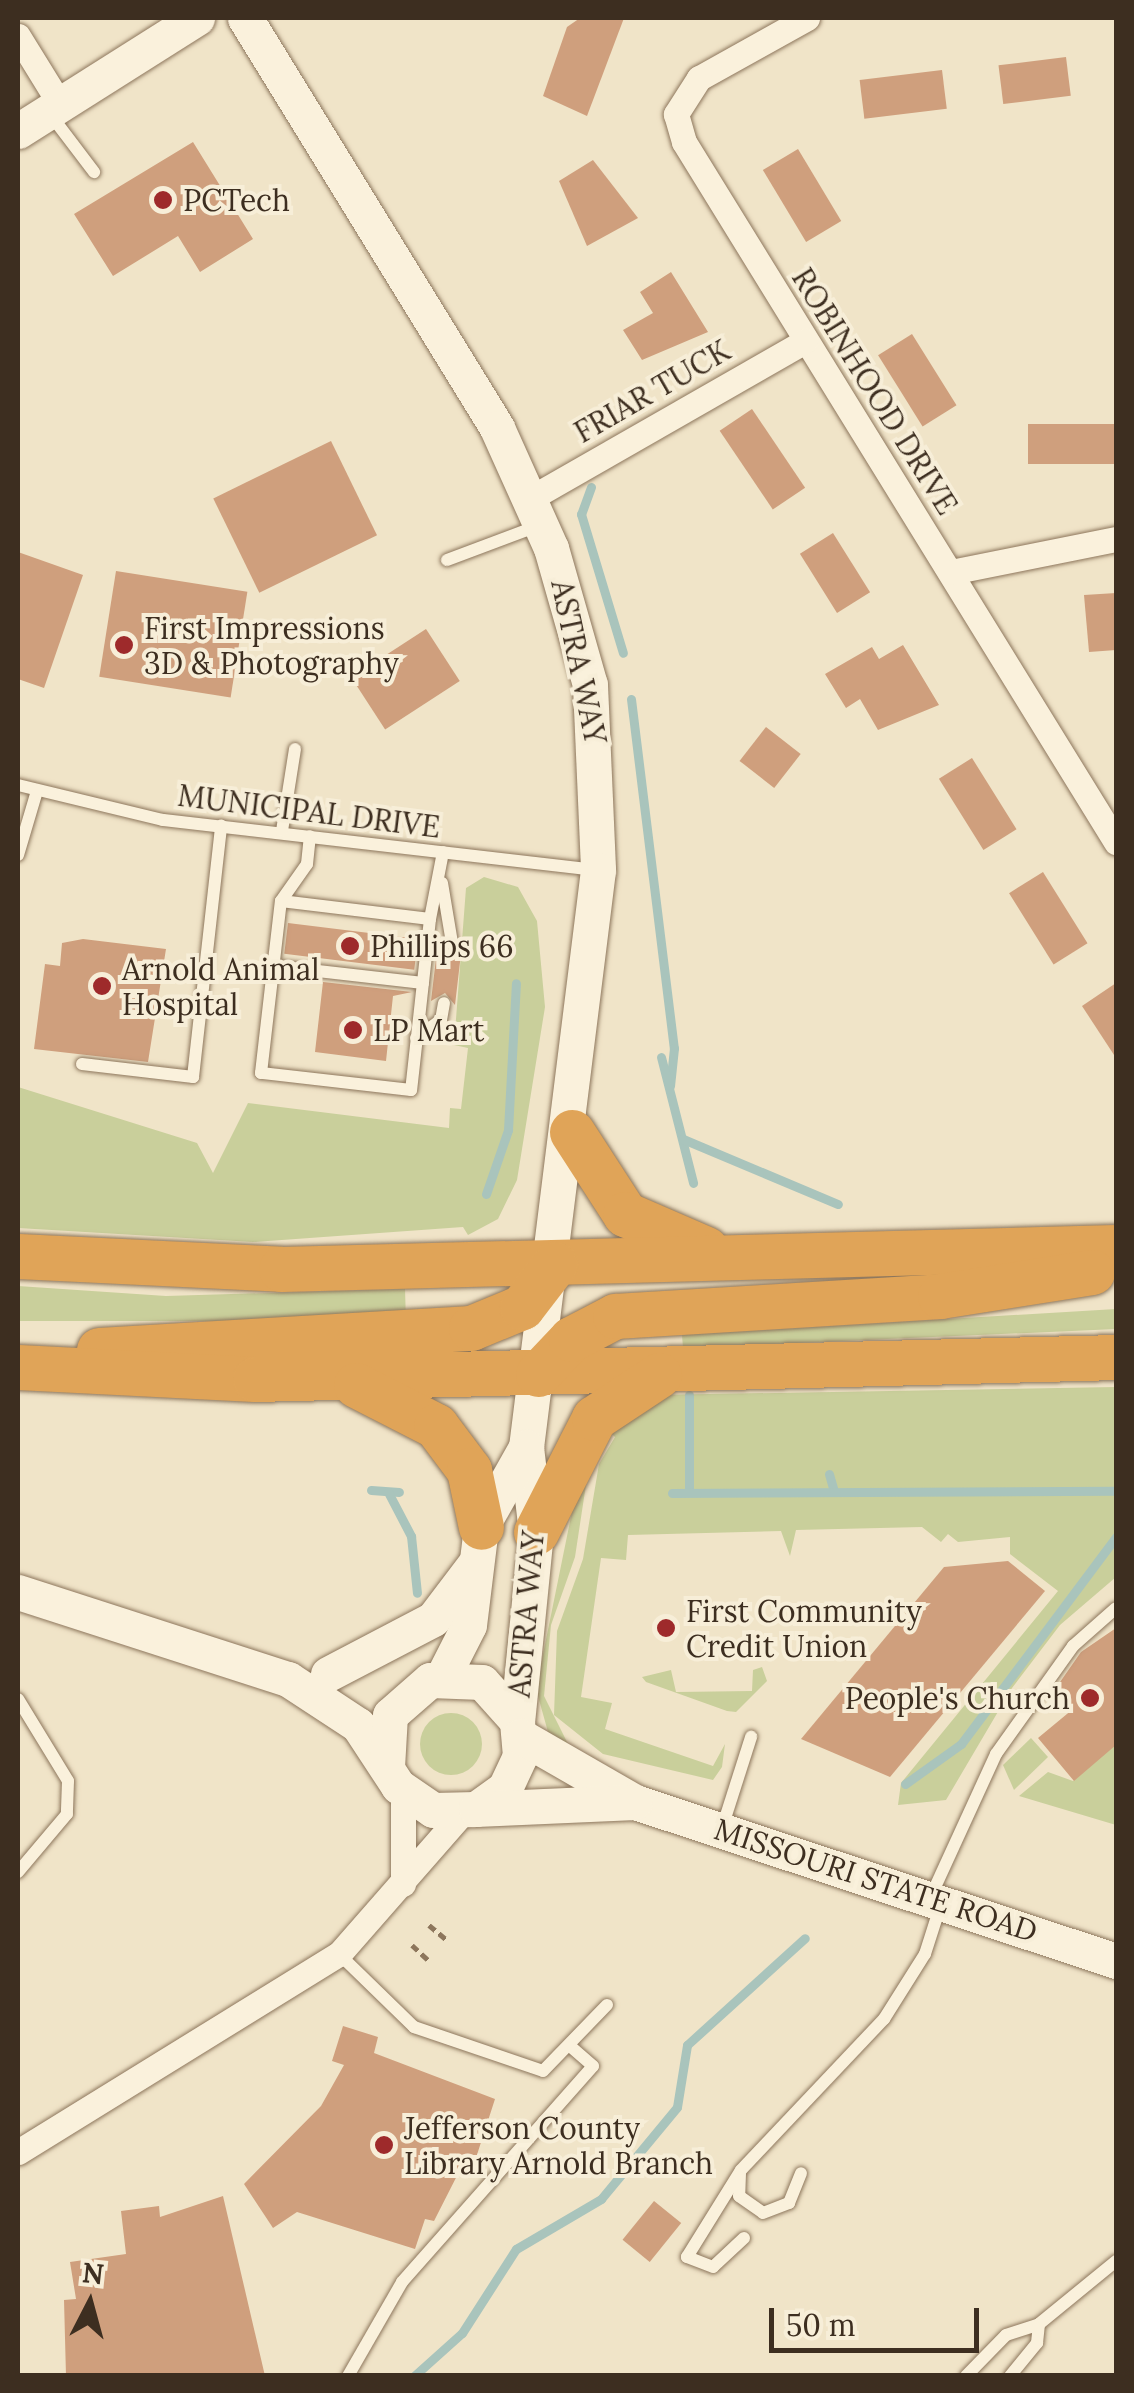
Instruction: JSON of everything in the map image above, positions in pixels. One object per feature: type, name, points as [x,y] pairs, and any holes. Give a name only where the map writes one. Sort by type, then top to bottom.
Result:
[{"type":"highway","points":[[572,1132],[625,1214],[737,1258]]},
{"type":"highway","points":[[18,1256],[177,1268],[554,1264],[1116,1248]]},
{"type":"highway","points":[[18,1356],[471,1328],[522,1307],[554,1264]]},
{"type":"highway","points":[[538,1374],[571,1339],[615,1316],[940,1296],[1116,1268]]},
{"type":"highway","points":[[18,1367],[340,1378],[1116,1357]]},
{"type":"highway","points":[[536,1532],[594,1418],[669,1370]]},
{"type":"highway","points":[[340,1378],[436,1426],[469,1470],[478,1546]]},
{"type":"street","points":[[18,131],[197,18]]},
{"type":"street","name":"ASTRA WAY","points":[[245,18],[478,394],[537,511],[590,686],[601,765],[598,870],[572,1132],[526,1447],[536,1532],[519,1728]]},
{"type":"street","name":"ROBINHOOD DRIVE","points":[[808,18],[699,78],[676,114],[697,168],[1116,842]]},
{"type":"street","points":[[18,36],[54,108]]},
{"type":"street","name":"FRIAR TUCK","points":[[537,511],[805,341]]},
{"type":"street","points":[[951,572],[1116,539]]},
{"type":"street","name":"ASTRA WAY","points":[[436,1679],[469,1625],[478,1546],[526,1447]]},
{"type":"street","points":[[328,1674],[434,1618],[478,1546]]},
{"type":"street","points":[[18,1592],[288,1679],[344,1712],[395,1779],[433,1810],[470,1810]]},
{"type":"street","points":[[18,2152],[339,1954],[470,1810],[515,1773],[519,1728],[482,1682],[328,1674],[288,1679]]},
{"type":"street","points":[[403,1884],[390,1715],[436,1679]]},
{"type":"street","name":"MISSOURI STATE ROAD","points":[[519,1728],[635,1802],[937,1898],[1116,1960]]},
{"type":"street","name":"MISSOURI STATE ROAD","points":[[470,1810],[635,1802]]},
{"type":"lane","points":[[54,108],[94,172]]},
{"type":"lane","points":[[447,560],[537,511]]},
{"type":"lane","points":[[282,831],[294,749]]},
{"type":"lane","name":"MUNICIPAL DRIVE","points":[[18,785],[37,792],[221,826],[598,870]]},
{"type":"lane","points":[[18,855],[37,792]]},
{"type":"lane","points":[[82,1064],[193,1077],[221,826]]},
{"type":"lane","points":[[310,836],[308,864],[281,901],[261,1073],[410,1090],[430,919],[441,880],[443,852]]},
{"type":"lane","points":[[441,880],[452,943]]},
{"type":"lane","points":[[281,901],[430,919]]},
{"type":"lane","points":[[274,966],[422,982]]},
{"type":"lane","points":[[416,1038],[441,1020],[444,1004]]},
{"type":"lane","points":[[744,2238],[713,2267],[687,2257],[740,2170],[884,2019],[924,1954],[937,1898],[996,1754],[1073,1646],[1116,1608]]},
{"type":"lane","points":[[18,1699],[68,1780],[67,1814],[18,1872]]},
{"type":"lane","points":[[722,1828],[751,1737]]},
{"type":"lane","points":[[339,1954],[414,2027],[543,2070],[571,2048],[607,2004]]},
{"type":"lane","points":[[348,2376],[402,2282],[593,2066],[571,2048]]},
{"type":"lane","points":[[740,2170],[739,2196],[763,2212],[789,2203],[801,2173]]},
{"type":"lane","points":[[966,2376],[1006,2334],[1038,2324],[1116,2261]]},
{"type":"lane","points":[[1010,2376],[1038,2342],[1038,2324]]},
{"type":"path","points":[[429,1925],[447,1940]]},
{"type":"path","points":[[412,1945],[429,1961]]},
{"type":"green space","points":[[484,877],[518,887],[537,921],[545,1007],[517,1180],[498,1219],[468,1235],[463,1227],[253,1242],[18,1228],[18,1087],[197,1143],[213,1173],[248,1103],[449,1128],[450,1108],[461,1109],[468,1048],[454,1045],[466,888]]},
{"type":"green space","points":[[18,1286],[166,1296],[405,1289],[406,1321],[18,1321]]},
{"type":"green space","points":[[1116,1309],[1116,1329],[683,1348],[682,1335]]},
{"type":"green space","points":[[1116,1387],[1116,1577],[1060,1625],[1012,1688],[946,1800],[898,1805],[901,1783],[1058,1591],[1010,1554],[1010,1537],[958,1542],[948,1534],[941,1542],[922,1527],[796,1530],[790,1556],[781,1531],[628,1535],[626,1560],[601,1558],[581,1697],[612,1703],[605,1729],[713,1766],[725,1744],[722,1767],[713,1780],[603,1754],[554,1715],[557,1631],[583,1559],[599,1464],[615,1437],[605,1427],[654,1395]]},
{"type":"green space","points":[[579,1477],[587,1478],[575,1557],[551,1625],[544,1696],[572,1752],[548,1732],[536,1689]]},
{"type":"green space","points":[[762,1667],[767,1681],[736,1712],[727,1711],[646,1682],[642,1677],[671,1670],[676,1692],[752,1691],[753,1670]]},
{"type":"green space","points":[[451,1713],[473,1722],[482,1744],[473,1766],[451,1775],[429,1766],[420,1744],[429,1722]]},
{"type":"green space","points":[[1031,1738],[1048,1757],[1014,1790],[1003,1765]]},
{"type":"green space","points":[[1116,1744],[1116,1825],[1019,1796],[1048,1772],[1073,1781]]},
{"type":"building","points":[[580,18],[624,18],[587,116],[543,96],[567,27]]},
{"type":"building","points":[[1066,57],[1071,96],[1003,104],[999,65]]},
{"type":"building","points":[[942,70],[947,109],[864,119],[860,80]]},
{"type":"building","name":"PCTech","points":[[193,142],[253,239],[200,272],[178,236],[113,276],[74,214]]},
{"type":"building","points":[[798,149],[841,221],[806,242],[763,170]]},
{"type":"building","points":[[593,160],[638,218],[587,246],[559,181]]},
{"type":"building","points":[[671,272],[708,332],[642,360],[623,330],[653,313],[640,292]]},
{"type":"building","points":[[912,334],[957,405],[923,426],[878,355]]},
{"type":"building","points":[[752,409],[805,488],[773,510],[720,431]]},
{"type":"building","points":[[1028,424],[1116,424],[1116,464],[1028,464]]},
{"type":"building","points":[[331,441],[377,535],[259,593],[213,498]]},
{"type":"building","points":[[833,533],[870,592],[837,613],[800,554]]},
{"type":"building","points":[[18,552],[83,575],[44,688],[18,679]]},
{"type":"building","points":[[116,571],[247,592],[231,697],[99,677]]},
{"type":"building","points":[[1116,593],[1116,650],[1089,652],[1084,595]]},
{"type":"building","points":[[426,629],[460,681],[385,729],[351,677]]},
{"type":"building","points":[[903,645],[939,705],[878,730],[860,699],[846,708],[825,674],[872,647],[879,659]]},
{"type":"building","points":[[766,727],[801,754],[774,788],[740,761]]},
{"type":"building","points":[[972,758],[1017,829],[983,850],[939,779]]},
{"type":"building","points":[[1043,872],[1088,943],[1054,964],[1009,893]]},
{"type":"building","name":"Phillips 66","points":[[288,923],[418,939],[414,970],[284,954]]},
{"type":"building","name":"Arnold Animal Hospital","points":[[83,939],[166,949],[148,1062],[34,1049],[45,964],[60,966],[62,943]]},
{"type":"building","points":[[438,942],[449,953],[462,945],[455,1005],[445,993],[431,1001]]},
{"type":"building","name":"LP Mart","points":[[323,982],[412,992],[393,996],[386,1061],[315,1052]]},
{"type":"building","points":[[1116,983],[1116,1058],[1082,1006]]},
{"type":"building","points":[[1008,1561],[1045,1591],[890,1777],[801,1739],[944,1567]]},
{"type":"building","name":"People's Church","points":[[1116,1628],[1116,1745],[1074,1781],[1038,1738],[1073,1709],[1058,1685],[1081,1652]]},
{"type":"building","points":[[343,2026],[378,2037],[374,2053],[495,2099],[474,2164],[464,2162],[434,2221],[425,2219],[415,2249],[297,2212],[273,2228],[244,2184],[321,2106],[344,2065],[332,2061]]},
{"type":"building","points":[[223,2196],[265,2376],[66,2376],[64,2300],[76,2299],[70,2262],[126,2254],[121,2211],[159,2206],[160,2217]]},
{"type":"building","points":[[654,2201],[681,2223],[650,2262],[623,2240]]},
{"type":"waterway","points":[[591,487],[581,514],[623,653]]},
{"type":"waterway","points":[[631,699],[674,1048],[670,1086]]},
{"type":"waterway","points":[[486,1194],[508,1130],[516,983]]},
{"type":"waterway","points":[[661,1057],[693,1183]]},
{"type":"waterway","points":[[683,1139],[838,1204]]},
{"type":"waterway","points":[[689,1395],[689,1492]]},
{"type":"waterway","points":[[829,1474],[834,1491]]},
{"type":"waterway","points":[[371,1490],[399,1492]]},
{"type":"waterway","points":[[672,1493],[1116,1491]]},
{"type":"waterway","points":[[388,1492],[411,1536],[417,1593]]},
{"type":"waterway","points":[[905,1784],[961,1744],[1116,1537]]},
{"type":"waterway","points":[[414,2376],[462,2333],[516,2249],[601,2199],[677,2107],[687,2045],[805,1938]]},
{"type":"place","name":"PCTech","points":[[163,200]]},
{"type":"place","name":"First Impressions 3D & Photography","points":[[124,645]]},
{"type":"place","name":"Phillips 66","points":[[350,946]]},
{"type":"place","name":"Arnold Animal Hospital","points":[[102,986]]},
{"type":"place","name":"LP Mart","points":[[353,1030]]},
{"type":"place","name":"First Community Credit Union","points":[[666,1628]]},
{"type":"place","name":"People's Church","points":[[1090,1698]]},
{"type":"place","name":"Jefferson County Library Arnold Branch","points":[[384,2145]]}]
